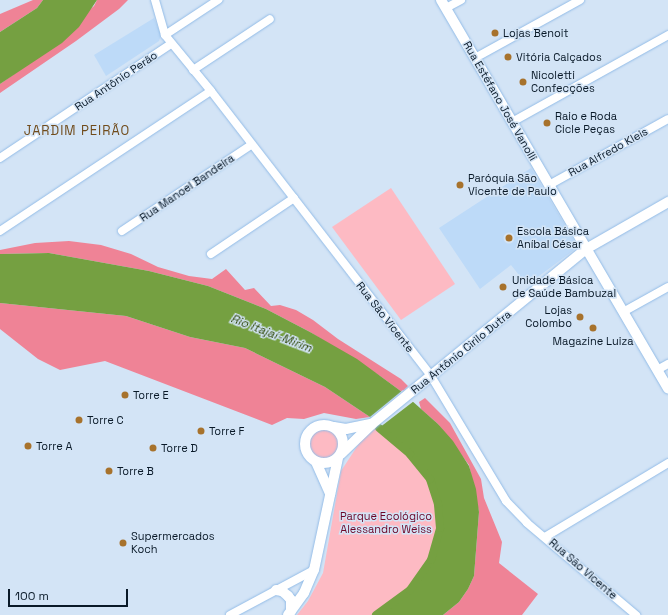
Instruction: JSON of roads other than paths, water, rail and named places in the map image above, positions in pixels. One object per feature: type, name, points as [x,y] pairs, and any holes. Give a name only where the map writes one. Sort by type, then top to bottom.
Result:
[{"type":"main road","name":"Rua Estéfano José Vanolli","points":[[444,4],[668,390]]},
{"type":"main road","name":"Rua Antônio Cirilo Dutra","points":[[340,456],[373,423],[586,249],[668,202]]},
{"type":"main road","name":"Rua Antônio Cirilo Dutra","points":[[334,428],[346,429],[373,423]]},
{"type":"main road","points":[[290,613],[304,593],[314,570],[343,442],[338,431],[334,428],[321,425],[314,427],[306,437],[304,443],[307,454],[316,462],[330,494]]},
{"type":"main road","points":[[316,462],[327,464],[340,456]]},
{"type":"main road","points":[[276,590],[282,591],[291,600],[290,613]]},
{"type":"street","name":"Rua São Vicente","points":[[155,0],[165,35],[171,44],[211,91],[251,145],[294,198],[431,376],[506,501],[517,514],[636,615]]},
{"type":"street","points":[[165,35],[218,0]]},
{"type":"street","points":[[444,4],[461,0]]},
{"type":"street","points":[[475,58],[580,0]]},
{"type":"street","points":[[193,70],[270,18]]},
{"type":"street","points":[[512,122],[668,35]]},
{"type":"street","name":"Rua Antônio Perão","points":[[0,158],[171,44]]},
{"type":"street","points":[[0,231],[211,91]]},
{"type":"street","name":"Rua Alfredo Kleis","points":[[549,185],[668,119]]},
{"type":"street","name":"Rua Manoel Bandeira","points":[[122,231],[251,145]]},
{"type":"street","points":[[211,254],[294,198]]},
{"type":"street","points":[[623,312],[668,287]]},
{"type":"street","points":[[657,370],[668,364]]},
{"type":"street","points":[[545,537],[668,463]]},
{"type":"street","points":[[230,615],[314,570]]},
{"type":"water","points":[[43,0],[97,0],[79,27],[62,43],[0,84],[0,32],[37,8]]},
{"type":"water","name":"Rio Itajaí-Mirim","points":[[49,253],[149,271],[208,286],[266,309],[310,332],[357,359],[402,392],[438,424],[453,441],[469,466],[476,489],[479,512],[474,576],[468,589],[459,602],[443,615],[376,615],[410,590],[431,560],[440,528],[438,504],[430,479],[410,454],[379,428],[370,417],[325,387],[245,348],[190,337],[126,316],[0,303],[0,254]]},
{"type":"waterway","points":[[376,615],[410,590],[431,560],[440,528],[438,504],[430,479],[410,454],[379,428]]},
{"type":"place","name":"Lojas Benoit","points":[[495,33]]},
{"type":"place","name":"Vitória Calçados","points":[[508,57]]},
{"type":"place","name":"Nicoletti Confecções","points":[[523,82]]},
{"type":"place","name":"Raio e Roda Cicle Peças","points":[[547,123]]},
{"type":"place","name":"Paróquia São Vicente de Paulo","points":[[460,185]]},
{"type":"place","name":"Escola Básica Aníbal César","points":[[509,238]]},
{"type":"place","name":"Unidade Básica de Saúde Bambuzal","points":[[503,287]]},
{"type":"place","name":"Lojas Colombo","points":[[580,317]]},
{"type":"place","name":"Magazine Luiza","points":[[593,328]]},
{"type":"place","name":"Torre E","points":[[125,395]]},
{"type":"place","name":"Torre C","points":[[79,420]]},
{"type":"place","name":"Torre F","points":[[201,431]]},
{"type":"place","name":"Torre A","points":[[28,446]]},
{"type":"place","name":"Torre D","points":[[153,448]]},
{"type":"place","name":"Torre B","points":[[109,471]]},
{"type":"place","name":"Supermercados Koch","points":[[123,543]]},
{"type":"district","name":"JARDIM PEIRÃO","points":[[77,131]]},
{"type":"park label","name":"Parque Ecológico Alessandro Weiss","points":[[386,523]]}]
